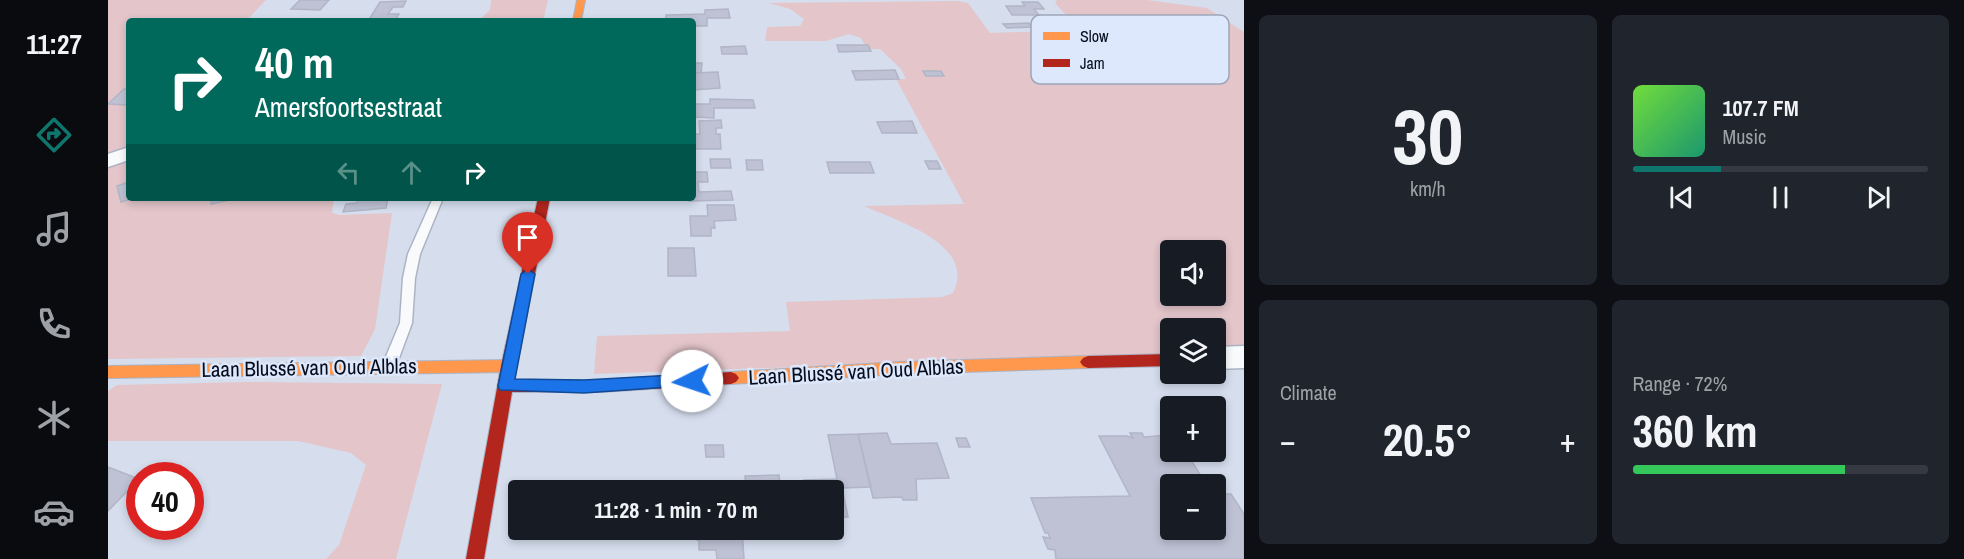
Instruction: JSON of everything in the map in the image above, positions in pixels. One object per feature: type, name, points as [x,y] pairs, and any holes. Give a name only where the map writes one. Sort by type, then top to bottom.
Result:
[{"type":"street","points":[[578,18],[581,0]]},
{"type":"street","points":[[108,161],[126,154]]},
{"type":"street","points":[[475,559],[509,366],[543,201]]},
{"type":"street","points":[[1226,358],[1244,357]]},
{"type":"street","name":"Laan Blussé van Oud Alblas","points":[[506,386],[600,386],[899,368],[1160,360]]},
{"type":"street","name":"Laan Blussé van Oud Alblas","points":[[108,372],[509,366]]},
{"type":"lane","points":[[388,367],[406,323],[409,278],[414,254],[437,201]]},
{"type":"shaded area","points":[[108,0],[266,0],[249,18],[126,18],[126,150],[108,157]]},
{"type":"shaded area","points":[[491,0],[548,0],[544,18],[481,18],[490,10]]},
{"type":"shaded area","points":[[1057,0],[1147,0],[1207,8],[1218,15],[1066,15],[1055,3]]},
{"type":"shaded area","points":[[958,1],[968,3],[990,33],[1031,32],[1031,84],[1229,84],[1229,22],[1244,32],[1244,352],[1226,353],[1226,318],[1160,318],[1160,354],[594,374],[597,336],[790,331],[786,302],[942,297],[953,293],[957,276],[954,261],[944,248],[913,227],[864,206],[964,204],[896,79],[906,79],[901,69],[880,49],[867,49],[861,38],[849,34],[826,41],[765,41],[767,27],[800,26],[804,19],[790,9],[769,3]]},
{"type":"shaded area","points":[[126,159],[126,201],[334,201],[332,213],[340,215],[392,213],[375,329],[361,356],[108,359],[108,166]]},
{"type":"shaded area","points":[[247,382],[442,384],[396,559],[326,559],[339,545],[366,465],[351,453],[298,441],[108,441],[108,391],[117,385]]},
{"type":"building","points":[[300,0],[329,0],[320,10],[291,9]]},
{"type":"building","points":[[406,1],[403,7],[393,7],[388,14],[399,14],[397,18],[370,18],[380,2]]},
{"type":"building","points":[[1022,2],[1038,2],[1044,9],[1034,9],[1039,15],[1012,15],[1006,6],[1025,6]]},
{"type":"building","points":[[728,9],[730,18],[707,18],[707,26],[696,26],[696,18],[666,18],[666,15],[705,14],[705,10]]},
{"type":"building","points":[[1029,23],[1031,27],[1007,28],[1003,24]]},
{"type":"building","points":[[837,45],[868,45],[871,51],[839,52]]},
{"type":"building","points":[[745,46],[747,54],[722,54],[721,47]]},
{"type":"building","points":[[696,63],[702,63],[701,73],[696,73]]},
{"type":"building","points":[[895,70],[899,79],[856,80],[852,71]]},
{"type":"building","points":[[923,71],[941,71],[944,76],[926,76]]},
{"type":"building","points":[[718,72],[720,88],[696,90],[696,73]]},
{"type":"building","points":[[124,89],[126,89],[125,105],[108,104]]},
{"type":"building","points":[[710,99],[753,100],[755,108],[714,108],[714,118],[696,117],[696,104],[710,104]]},
{"type":"building","points":[[721,120],[722,128],[716,128],[716,134],[720,134],[721,149],[696,149],[696,134],[700,134],[699,121]]},
{"type":"building","points":[[912,121],[917,133],[882,133],[877,122]]},
{"type":"building","points":[[710,159],[730,159],[731,168],[711,168]]},
{"type":"building","points":[[746,160],[762,160],[763,170],[747,170]]},
{"type":"building","points":[[925,161],[937,161],[941,169],[929,169]]},
{"type":"building","points":[[827,162],[870,162],[874,173],[830,173]]},
{"type":"building","points":[[696,172],[707,172],[708,182],[698,182],[699,192],[731,191],[733,200],[696,201]]},
{"type":"building","points":[[126,183],[126,200],[121,202],[117,186]]},
{"type":"building","points":[[357,201],[387,201],[386,208],[343,212],[346,204],[357,203]]},
{"type":"building","points":[[707,205],[734,205],[736,220],[714,221],[715,228],[711,228],[711,236],[691,236],[690,216],[708,216]]},
{"type":"building","points":[[668,248],[694,248],[696,276],[668,276]]},
{"type":"building","points":[[887,433],[891,444],[937,443],[949,478],[916,479],[917,500],[903,500],[902,497],[873,498],[858,434]]},
{"type":"building","points":[[1130,433],[1142,433],[1144,437],[1160,436],[1160,462],[1192,462],[1200,474],[1160,474],[1160,540],[1226,540],[1226,494],[1231,494],[1244,514],[1244,559],[1056,559],[1055,550],[1048,549],[1043,537],[1050,538],[1048,533],[1045,533],[1031,498],[1130,496],[1099,436],[1133,438]]},
{"type":"building","points":[[858,434],[871,487],[844,488],[844,480],[804,480],[837,479],[828,435]]},
{"type":"building","points":[[956,438],[966,438],[970,447],[959,447]]},
{"type":"building","points":[[705,445],[723,445],[724,457],[706,457]]},
{"type":"building","points":[[108,467],[126,474],[126,492],[108,511]]},
{"type":"building","points":[[779,475],[780,480],[745,480],[745,476]]},
{"type":"building","points":[[844,498],[848,517],[844,517]]},
{"type":"building","points":[[697,540],[743,540],[744,559],[717,559],[716,550],[699,550]]},
{"type":"traffic: slow","points":[[578,18],[581,0]]},
{"type":"traffic: slow","points":[[731,378],[899,368],[1088,362]]},
{"type":"traffic: slow","points":[[108,372],[509,366]]},
{"type":"traffic: jam","points":[[475,559],[509,366],[543,201]]},
{"type":"traffic: jam","points":[[1088,362],[1160,360]]},
{"type":"traffic: jam","points":[[506,386],[600,386],[731,378]]},
{"type":"route","points":[[528,274],[506,386],[584,387],[692,381]]}]
